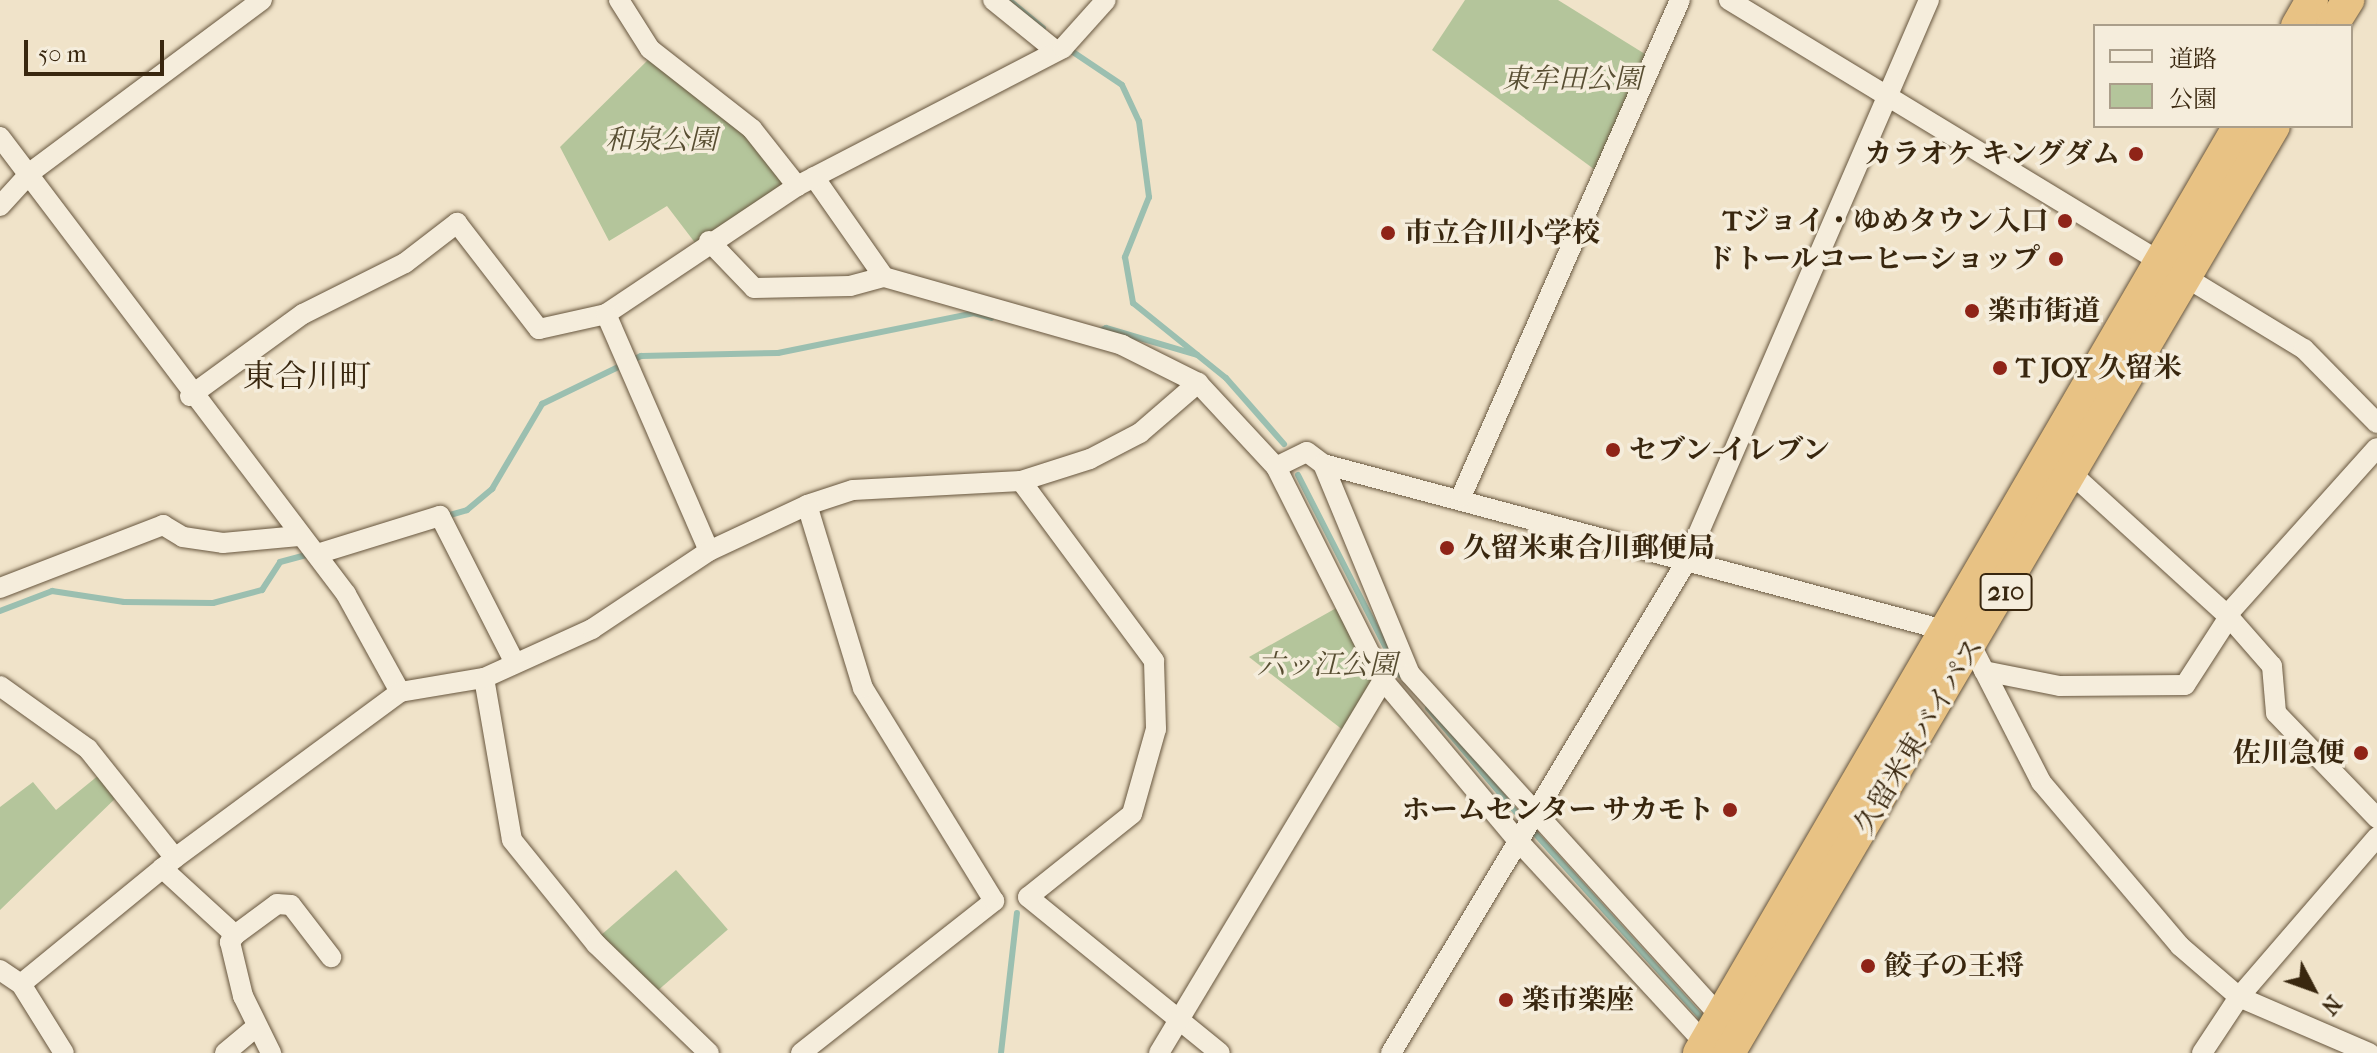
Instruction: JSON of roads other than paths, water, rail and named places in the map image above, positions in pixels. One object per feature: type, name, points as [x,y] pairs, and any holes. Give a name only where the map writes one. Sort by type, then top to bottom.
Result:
[{"type":"highway","points":[[2298,24],[2312,0]]},
{"type":"highway","points":[[2333,24],[2348,0]]},
{"type":"highway","name":"久留米東バイパス","points":[[1717,1043],[1968,650],[2072,474],[2175,269],[2238,128]]},
{"type":"highway","name":"久留米東バイパス","points":[[1968,650],[2175,269],[2273,128]]},
{"type":"street","points":[[619,0],[650,49],[752,129],[806,182],[884,277]]},
{"type":"street","points":[[993,0],[1065,46]]},
{"type":"street","points":[[190,396],[303,314],[405,263],[457,223],[539,329],[606,314],[709,241],[806,182],[1065,46],[1106,0]]},
{"type":"street","points":[[1461,497],[1680,0]]},
{"type":"street","points":[[1729,0],[2304,349],[2377,423]]},
{"type":"street","points":[[1391,1053],[1520,843],[1534,813],[1686,562],[1929,0]]},
{"type":"street","points":[[0,206],[31,172],[254,2]]},
{"type":"street","points":[[0,137],[31,172],[190,396],[299,536],[317,554],[400,692]]},
{"type":"street","points":[[709,241],[754,288],[850,286],[884,277],[1122,345],[1198,383],[1276,467],[1383,680],[1520,843],[1717,1043]]},
{"type":"street","points":[[606,314],[709,551]]},
{"type":"street","points":[[21,984],[169,863],[400,692],[484,678],[514,661],[592,629],[709,551],[807,505],[853,490],[1021,481],[1140,433],[1198,383]]},
{"type":"street","points":[[1276,467],[1307,452],[1323,464],[1461,497],[1686,562],[1968,650],[2060,686],[2185,685],[2228,616],[2377,448]]},
{"type":"street","points":[[1323,464],[1410,674],[1534,813],[1717,1043]]},
{"type":"street","points":[[2072,474],[2228,616],[2272,666],[2276,713],[2377,818]]},
{"type":"street","points":[[801,1053],[994,901],[1028,897],[1132,814],[1156,729],[1154,661],[1021,481]]},
{"type":"street","points":[[807,505],[863,688],[994,901]]},
{"type":"street","points":[[317,554],[440,516],[514,661]]},
{"type":"street","points":[[0,588],[163,525],[223,543],[299,536]]},
{"type":"street","points":[[1968,650],[2041,782],[2180,946],[2239,997],[2369,1053]]},
{"type":"street","points":[[484,678],[512,840],[596,944],[709,1053]]},
{"type":"street","points":[[1159,1053],[1383,680]]},
{"type":"street","points":[[0,686],[88,749],[169,863],[235,935]]},
{"type":"street","points":[[2202,1053],[2239,997],[2377,837]]},
{"type":"street","points":[[1028,897],[1177,1022],[1220,1053]]},
{"type":"street","points":[[271,1053],[256,1027],[230,942],[235,935],[284,902],[331,957]]},
{"type":"street","points":[[0,970],[21,984],[64,1053]]},
{"type":"street","points":[[225,1053],[256,1027]]},
{"type":"waterway","points":[[1009,0],[1043,28]]},
{"type":"waterway","points":[[1067,48],[1122,85],[1139,121],[1149,197],[1125,257],[1133,303],[1226,378],[1284,444]]},
{"type":"waterway","points":[[443,517],[467,510],[492,489],[542,404],[641,356],[778,353],[974,313],[991,318]]},
{"type":"waterway","points":[[1098,332],[1106,328],[1197,355]]},
{"type":"waterway","points":[[1298,475],[1400,675]]},
{"type":"waterway","points":[[0,611],[52,591],[124,602],[213,603],[262,590],[280,562],[309,554]]},
{"type":"waterway","points":[[1428,708],[1516,812]]},
{"type":"waterway","points":[[1531,829],[1700,1016]]},
{"type":"waterway","points":[[1001,1053],[1017,913]]},
{"type":"place","name":"カラオケ キングダム","points":[[2136,154]]},
{"type":"place","name":"Tジョイ・ゆめタウン入口","points":[[2065,221]]},
{"type":"place","name":"市立合川小学校","points":[[1388,233]]},
{"type":"place","name":"ドトールコーヒーショップ","points":[[2056,259]]},
{"type":"place","name":"楽市街道","points":[[1972,311]]},
{"type":"place","name":"T JOY 久留米","points":[[2000,368]]},
{"type":"place","name":"セブン-イレブン","points":[[1613,450]]},
{"type":"place","name":"久留米東合川郵便局","points":[[1447,548]]},
{"type":"place","name":"佐川急便","points":[[2361,753]]},
{"type":"place","name":"ホームセンター サカモト","points":[[1730,810]]},
{"type":"place","name":"餃子の王将","points":[[1868,966]]},
{"type":"place","name":"楽市楽座","points":[[1506,1000]]},
{"type":"district","name":"東合川町","points":[[307,377]]},
{"type":"park label","name":"東牟田公園","points":[[1572,79]]},
{"type":"park label","name":"和泉公園","points":[[661,140]]},
{"type":"park label","name":"六ッ江公園","points":[[1327,665]]}]
